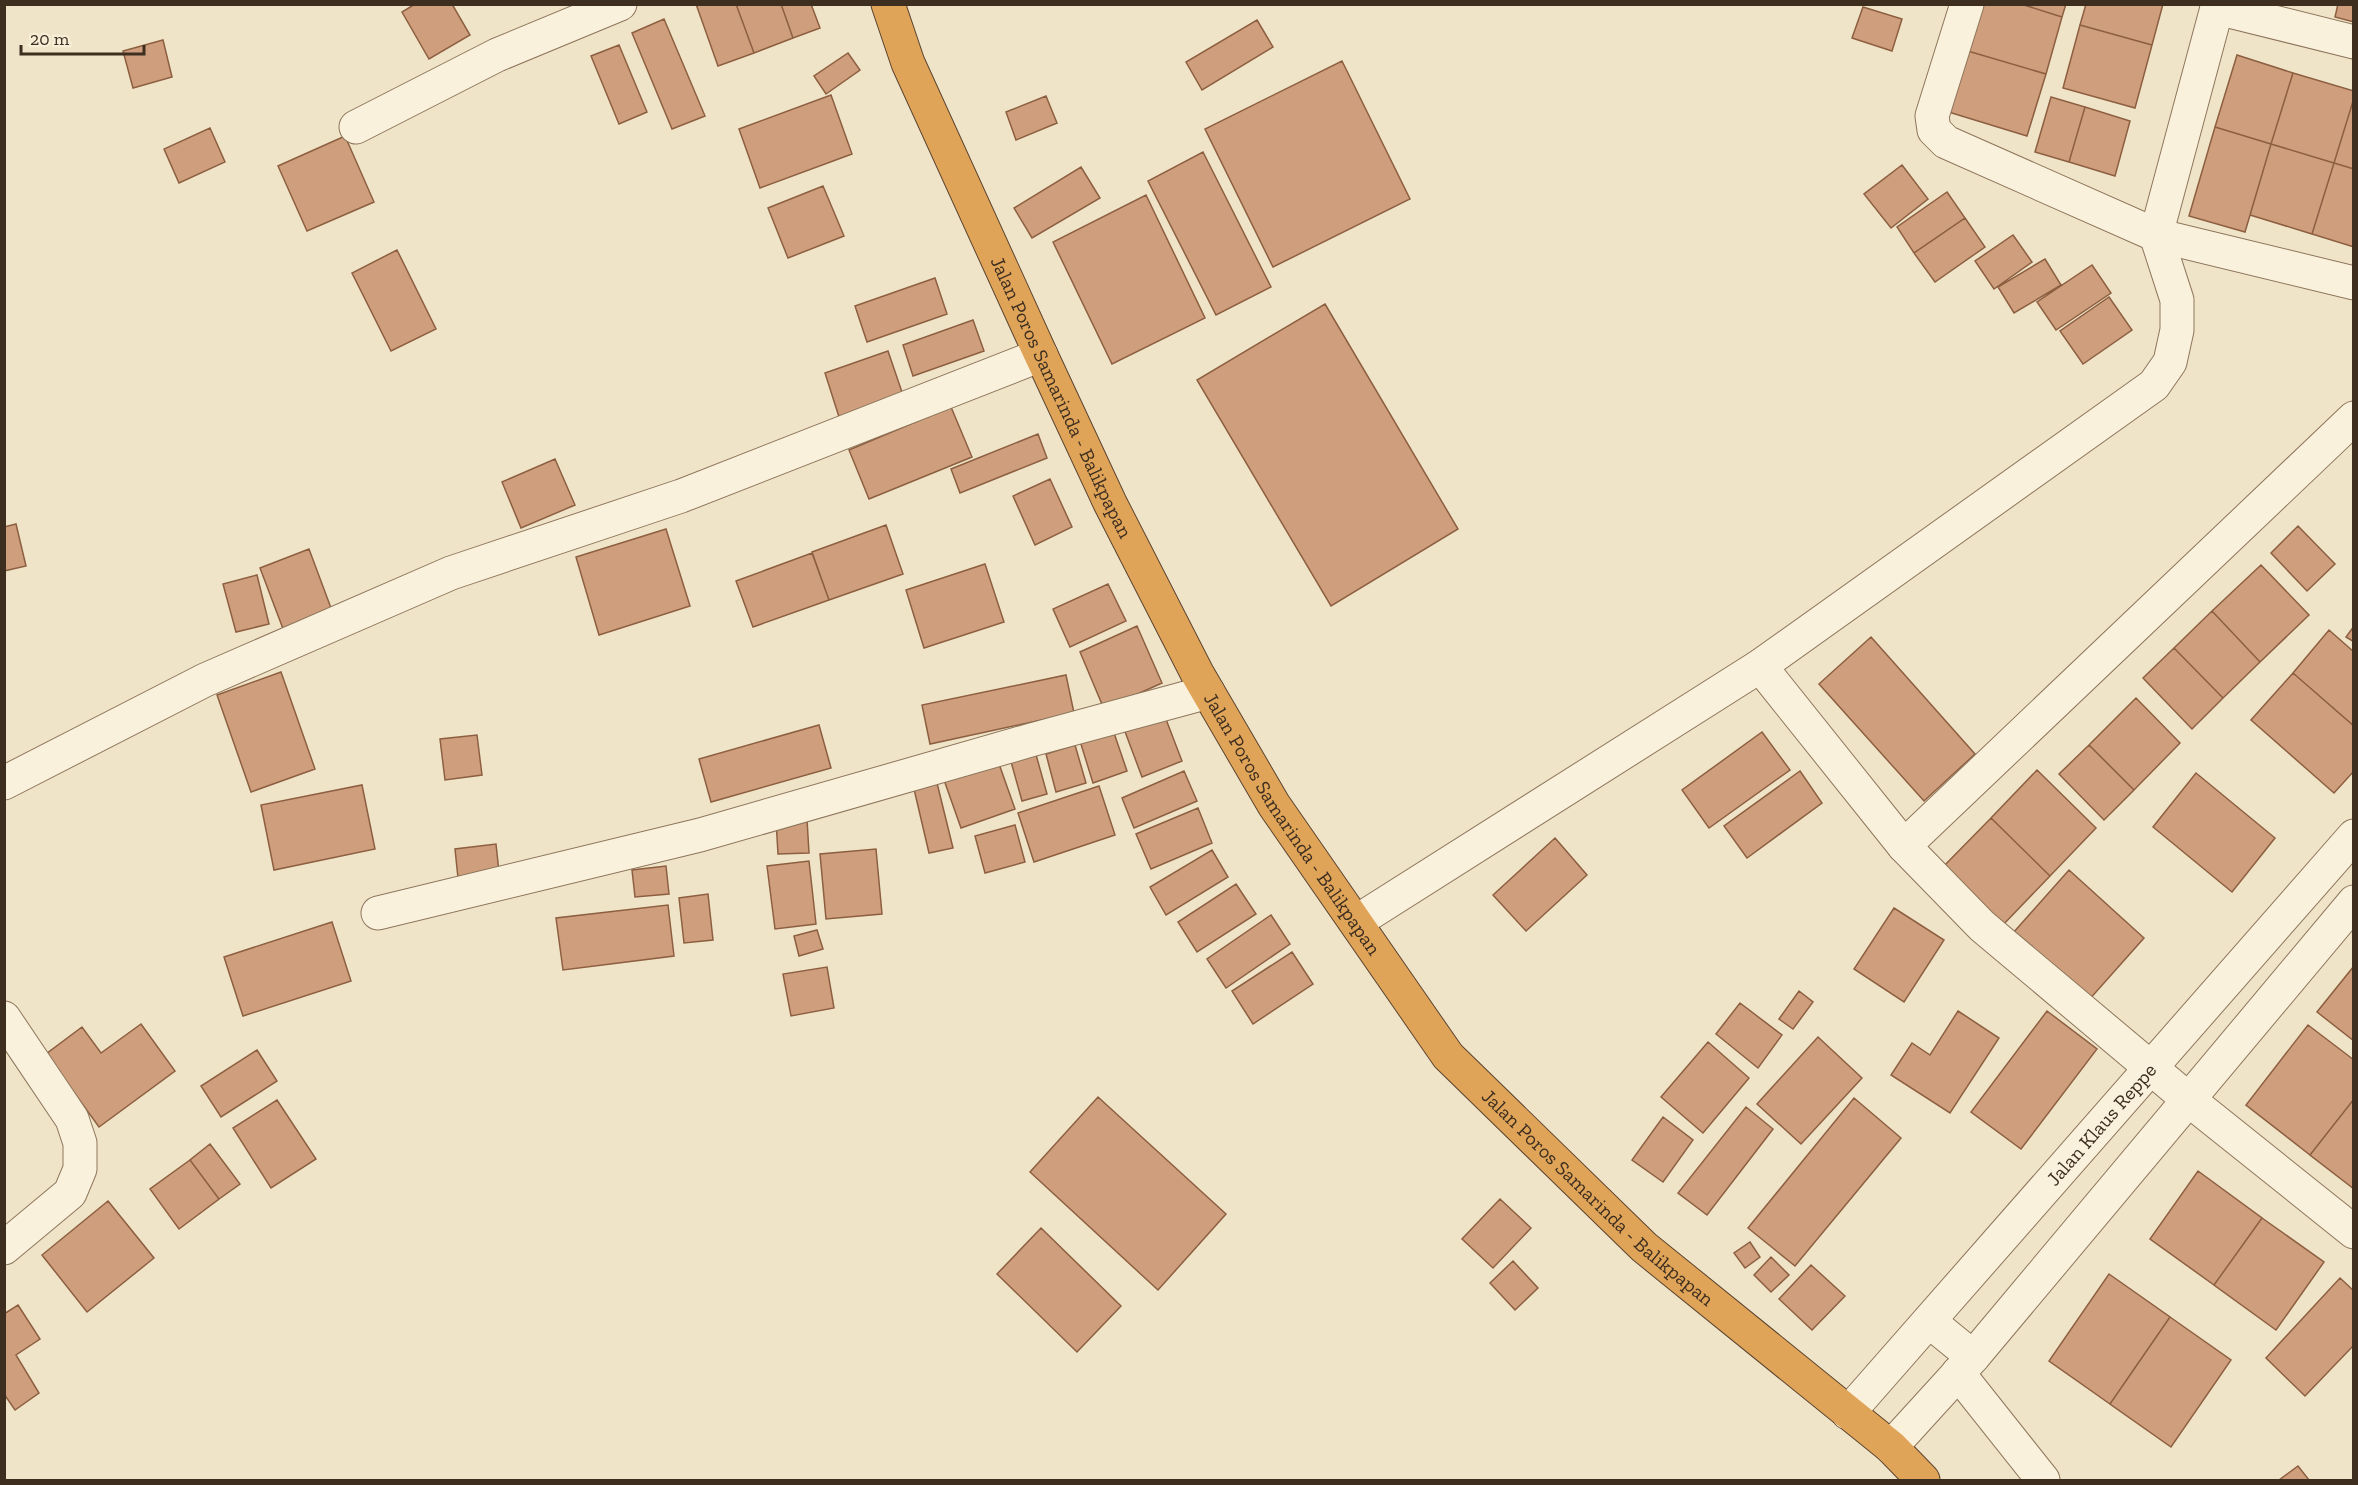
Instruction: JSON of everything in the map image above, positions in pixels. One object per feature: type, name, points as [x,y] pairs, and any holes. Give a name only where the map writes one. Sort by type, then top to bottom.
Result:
[{"type":"highway","name":"Jalan Poros Samarinda - Balikpapan","points":[[888,4],[908,63],[1041,355],[1110,503],[1208,692],[1274,805],[1448,1056],[1644,1247],[1891,1447],[1923,1480]]},
{"type":"street","points":[[356,127],[497,55],[620,4]]},
{"type":"street","points":[[1967,4],[1932,116],[1935,130],[1946,142],[2157,235],[2354,283]]},
{"type":"street","points":[[1356,922],[1760,666],[2154,386],[2169,362],[2177,330],[2177,300],[2157,235],[2217,6],[2354,42]]},
{"type":"street","points":[[4,783],[205,680],[451,573],[681,496],[1041,355]]},
{"type":"street","points":[[1904,846],[2354,418]]},
{"type":"street","points":[[1760,666],[1904,846],[1982,926],[2150,1068],[2354,1232]]},
{"type":"street","points":[[378,913],[700,835],[1208,692]]},
{"type":"street","name":"Jalan Klaus Reppe","points":[[1848,1413],[2150,1068],[2343,870],[2354,836]]},
{"type":"street","points":[[1891,1447],[1966,1365],[2354,902]]},
{"type":"street","points":[[4,1018],[72,1119],[80,1143],[80,1169],[70,1193],[4,1248]]},
{"type":"street","points":[[1929,1321],[1966,1365],[2043,1480]]},
{"type":"building","points":[[415,4],[452,4],[470,35],[429,59],[402,12]]},
{"type":"building","points":[[696,4],[736,4],[754,53],[718,66]]},
{"type":"building","points":[[736,4],[781,4],[793,38],[754,53]]},
{"type":"building","points":[[781,4],[811,4],[820,28],[793,38]]},
{"type":"building","points":[[1974,4],[2021,4],[2062,17],[2046,74],[1961,49]]},
{"type":"building","points":[[2021,4],[2066,4],[2062,17]]},
{"type":"building","points":[[2086,4],[2163,4],[2152,45],[2080,25]]},
{"type":"building","points":[[2338,4],[2354,4],[2354,22],[2335,17]]},
{"type":"building","points":[[1863,7],[1902,19],[1892,51],[1852,38]]},
{"type":"building","points":[[664,19],[705,116],[672,129],[632,33]]},
{"type":"building","points":[[1257,20],[1273,47],[1202,90],[1186,62]]},
{"type":"building","points":[[2080,25],[2152,45],[2135,108],[2063,88]]},
{"type":"building","points":[[163,40],[172,77],[133,88],[123,51]]},
{"type":"building","points":[[619,45],[647,112],[619,124],[591,56]]},
{"type":"building","points":[[1961,49],[2046,74],[2027,136],[1942,110]]},
{"type":"building","points":[[848,53],[860,70],[826,94],[814,76]]},
{"type":"building","points":[[2237,55],[2293,73],[2271,144],[2215,127]]},
{"type":"building","points":[[1342,61],[1410,199],[1273,267],[1205,129]]},
{"type":"building","points":[[2293,73],[2354,91],[2354,98],[2334,163],[2271,144]]},
{"type":"building","points":[[831,95],[852,154],[760,188],[739,129]]},
{"type":"building","points":[[1046,96],[1057,123],[1016,140],[1006,112]]},
{"type":"building","points":[[2051,97],[2085,107],[2069,162],[2035,152]]},
{"type":"building","points":[[2354,98],[2354,169],[2334,163]]},
{"type":"building","points":[[2085,107],[2130,121],[2115,176],[2069,162]]},
{"type":"building","points":[[2215,127],[2271,144],[2245,232],[2189,216]]},
{"type":"building","points":[[210,128],[225,162],[179,183],[164,149]]},
{"type":"building","points":[[345,136],[374,202],[307,231],[278,166]]},
{"type":"building","points":[[2271,144],[2334,163],[2312,234],[2250,215]]},
{"type":"building","points":[[1203,152],[1271,287],[1216,315],[1148,181]]},
{"type":"building","points":[[2334,163],[2354,169],[2354,247],[2312,234]]},
{"type":"building","points":[[1902,165],[1928,199],[1891,228],[1864,194]]},
{"type":"building","points":[[1081,167],[1100,198],[1032,238],[1014,208]]},
{"type":"building","points":[[823,186],[844,236],[788,258],[768,208]]},
{"type":"building","points":[[1947,192],[1965,218],[1914,253],[1897,227]]},
{"type":"building","points":[[1146,195],[1205,318],[1112,364],[1053,242]]},
{"type":"building","points":[[1965,218],[1985,247],[1935,282],[1914,253]]},
{"type":"building","points":[[2013,235],[2032,262],[1994,289],[1975,261]]},
{"type":"building","points":[[397,250],[436,329],[391,351],[352,273]]},
{"type":"building","points":[[2045,259],[2061,285],[2014,313],[1998,287]]},
{"type":"building","points":[[2092,265],[2111,293],[2056,330],[2037,302]]},
{"type":"building","points":[[935,278],[947,314],[867,342],[855,306]]},
{"type":"building","points":[[2109,297],[2132,330],[2083,364],[2060,331]]},
{"type":"building","points":[[1325,304],[1458,529],[1331,606],[1197,380]]},
{"type":"building","points":[[973,320],[984,351],[913,376],[903,345]]},
{"type":"building","points":[[888,351],[904,398],[840,420],[825,373]]},
{"type":"building","points":[[951,407],[972,457],[869,499],[849,450]]},
{"type":"building","points":[[1038,434],[1047,458],[960,493],[951,469]]},
{"type":"building","points":[[555,459],[575,505],[521,528],[502,482]]},
{"type":"building","points":[[1050,479],[1072,527],[1035,545],[1013,496]]},
{"type":"building","points":[[16,524],[26,566],[4,571],[4,527]]},
{"type":"building","points":[[886,525],[903,574],[829,600],[812,552]]},
{"type":"building","points":[[2298,526],[2335,564],[2307,591],[2271,553]]},
{"type":"building","points":[[666,529],[690,606],[599,635],[576,557]]},
{"type":"building","points":[[309,549],[334,616],[285,634],[260,568]]},
{"type":"building","points":[[812,553],[829,600],[753,627],[736,581]]},
{"type":"building","points":[[985,564],[1004,622],[924,648],[906,590]]},
{"type":"building","points":[[2261,565],[2309,615],[2260,662],[2212,611]]},
{"type":"building","points":[[257,575],[269,624],[236,632],[223,584]]},
{"type":"building","points":[[1108,584],[1126,621],[1070,647],[1053,609]]},
{"type":"building","points":[[2212,611],[2260,662],[2223,698],[2174,648]]},
{"type":"building","points":[[1137,626],[1162,683],[1104,709],[1080,652]]},
{"type":"building","points":[[2354,626],[2354,642],[2346,637]]},
{"type":"building","points":[[2329,630],[2354,652],[2354,726],[2293,673]]},
{"type":"building","points":[[1871,637],[1975,754],[1924,801],[1819,684]]},
{"type":"building","points":[[2174,648],[2223,698],[2192,729],[2143,678]]},
{"type":"building","points":[[281,672],[315,769],[251,792],[217,695]]},
{"type":"building","points":[[2293,673],[2354,726],[2354,771],[2334,793],[2251,720]]},
{"type":"building","points":[[1066,675],[1074,713],[930,744],[922,705]]},
{"type":"building","points":[[2136,698],[2180,743],[2134,790],[2089,745]]},
{"type":"building","points":[[1164,714],[1182,761],[1142,777],[1124,729]]},
{"type":"building","points":[[819,725],[831,768],[711,802],[699,759]]},
{"type":"building","points":[[1113,730],[1127,771],[1093,783],[1080,741]]},
{"type":"building","points":[[1762,732],[1790,770],[1709,828],[1682,790]]},
{"type":"building","points":[[477,735],[482,775],[445,780],[440,739]]},
{"type":"building","points":[[1075,745],[1086,783],[1056,792],[1046,754]]},
{"type":"building","points":[[2089,745],[2134,790],[2104,820],[2059,774]]},
{"type":"building","points":[[1035,751],[1047,794],[1022,801],[1010,758]]},
{"type":"building","points":[[998,761],[1015,809],[961,828],[944,780]]},
{"type":"building","points":[[2037,770],[2096,828],[2050,876],[1991,818]]},
{"type":"building","points":[[1184,771],[1197,801],[1134,828],[1122,798]]},
{"type":"building","points":[[1800,771],[1822,803],[1747,858],[1724,826]]},
{"type":"building","points":[[2196,773],[2275,838],[2232,892],[2153,827]]},
{"type":"building","points":[[937,783],[953,848],[929,853],[914,789]]},
{"type":"building","points":[[362,785],[375,849],[274,870],[261,805]]},
{"type":"building","points":[[1099,786],[1115,835],[1034,862],[1018,813]]},
{"type":"building","points":[[1198,808],[1212,843],[1151,869],[1136,834]]},
{"type":"building","points":[[1991,818],[2050,876],[2001,927],[1941,869]]},
{"type":"building","points":[[807,819],[809,853],[778,854],[776,820]]},
{"type":"building","points":[[1015,825],[1025,862],[985,873],[975,836]]},
{"type":"building","points":[[1555,838],[1587,875],[1526,931],[1493,895]]},
{"type":"building","points":[[496,844],[499,872],[458,878],[455,849]]},
{"type":"building","points":[[876,849],[882,914],[826,919],[820,854]]},
{"type":"building","points":[[1212,850],[1228,877],[1166,915],[1150,887]]},
{"type":"building","points":[[809,861],[816,924],[775,929],[767,866]]},
{"type":"building","points":[[666,866],[669,894],[635,897],[632,870]]},
{"type":"building","points":[[2069,870],[2144,938],[2088,1001],[2013,933]]},
{"type":"building","points":[[1236,884],[1256,914],[1197,952],[1178,922]]},
{"type":"building","points":[[708,894],[713,940],[684,943],[679,898]]},
{"type":"building","points":[[668,905],[674,956],[563,970],[556,918]]},
{"type":"building","points":[[1894,908],[1944,940],[1904,1002],[1854,969]]},
{"type":"building","points":[[1271,915],[1290,944],[1226,988],[1207,959]]},
{"type":"building","points":[[332,922],[351,981],[243,1016],[224,957]]},
{"type":"building","points":[[817,930],[823,949],[799,956],[794,936]]},
{"type":"building","points":[[1292,952],[1313,984],[1253,1024],[1232,991]]},
{"type":"building","points":[[2354,966],[2354,1041],[2317,1012]]},
{"type":"building","points":[[827,967],[834,1008],[791,1016],[783,974]]},
{"type":"building","points":[[1799,991],[1813,1002],[1793,1029],[1779,1019]]},
{"type":"building","points":[[1740,1003],[1782,1035],[1758,1068],[1716,1034]]},
{"type":"building","points":[[1958,1011],[1999,1038],[1950,1113],[1891,1075],[1912,1043],[1930,1055]]},
{"type":"building","points":[[2047,1011],[2097,1049],[2021,1149],[1971,1112]]},
{"type":"building","points":[[141,1024],[175,1071],[99,1127],[46,1054],[82,1027],[101,1053]]},
{"type":"building","points":[[2308,1025],[2354,1060],[2354,1099],[2310,1155],[2246,1105]]},
{"type":"building","points":[[1818,1037],[1862,1078],[1801,1144],[1757,1104]]},
{"type":"building","points":[[1708,1042],[1749,1078],[1703,1133],[1661,1097]]},
{"type":"building","points":[[257,1050],[277,1081],[221,1117],[201,1086]]},
{"type":"building","points":[[1098,1097],[1226,1214],[1158,1290],[1030,1172]]},
{"type":"building","points":[[1854,1098],[1901,1138],[1795,1266],[1748,1228]]},
{"type":"building","points":[[2354,1099],[2354,1189],[2310,1155]]},
{"type":"building","points":[[277,1100],[316,1159],[271,1188],[233,1128]]},
{"type":"building","points":[[1746,1107],[1773,1129],[1707,1215],[1678,1193]]},
{"type":"building","points":[[1663,1117],[1693,1140],[1663,1182],[1632,1160]]},
{"type":"building","points":[[210,1144],[240,1184],[219,1199],[190,1160]]},
{"type":"building","points":[[190,1160],[219,1199],[179,1229],[150,1189]]},
{"type":"building","points":[[2198,1171],[2262,1218],[2214,1285],[2150,1239]]},
{"type":"building","points":[[1500,1199],[1531,1228],[1493,1268],[1462,1239]]},
{"type":"building","points":[[108,1201],[154,1258],[87,1312],[42,1255]]},
{"type":"building","points":[[2262,1218],[2324,1262],[2276,1330],[2214,1285]]},
{"type":"building","points":[[1041,1228],[1121,1306],[1077,1352],[997,1274]]},
{"type":"building","points":[[1750,1242],[1760,1257],[1745,1268],[1734,1253]]},
{"type":"building","points":[[1771,1257],[1789,1275],[1771,1292],[1754,1275]]},
{"type":"building","points":[[1513,1261],[1538,1288],[1515,1310],[1490,1283]]},
{"type":"building","points":[[1811,1265],[1845,1296],[1812,1330],[1779,1299]]},
{"type":"building","points":[[2109,1274],[2170,1317],[2110,1404],[2049,1361]]},
{"type":"building","points":[[2340,1278],[2354,1291],[2354,1345],[2305,1396],[2266,1358]]},
{"type":"building","points":[[18,1305],[40,1339],[16,1355],[39,1393],[15,1410],[4,1394],[4,1314]]},
{"type":"building","points":[[2170,1317],[2231,1360],[2171,1447],[2110,1404]]},
{"type":"building","points":[[2298,1466],[2309,1480],[2279,1480]]}]
